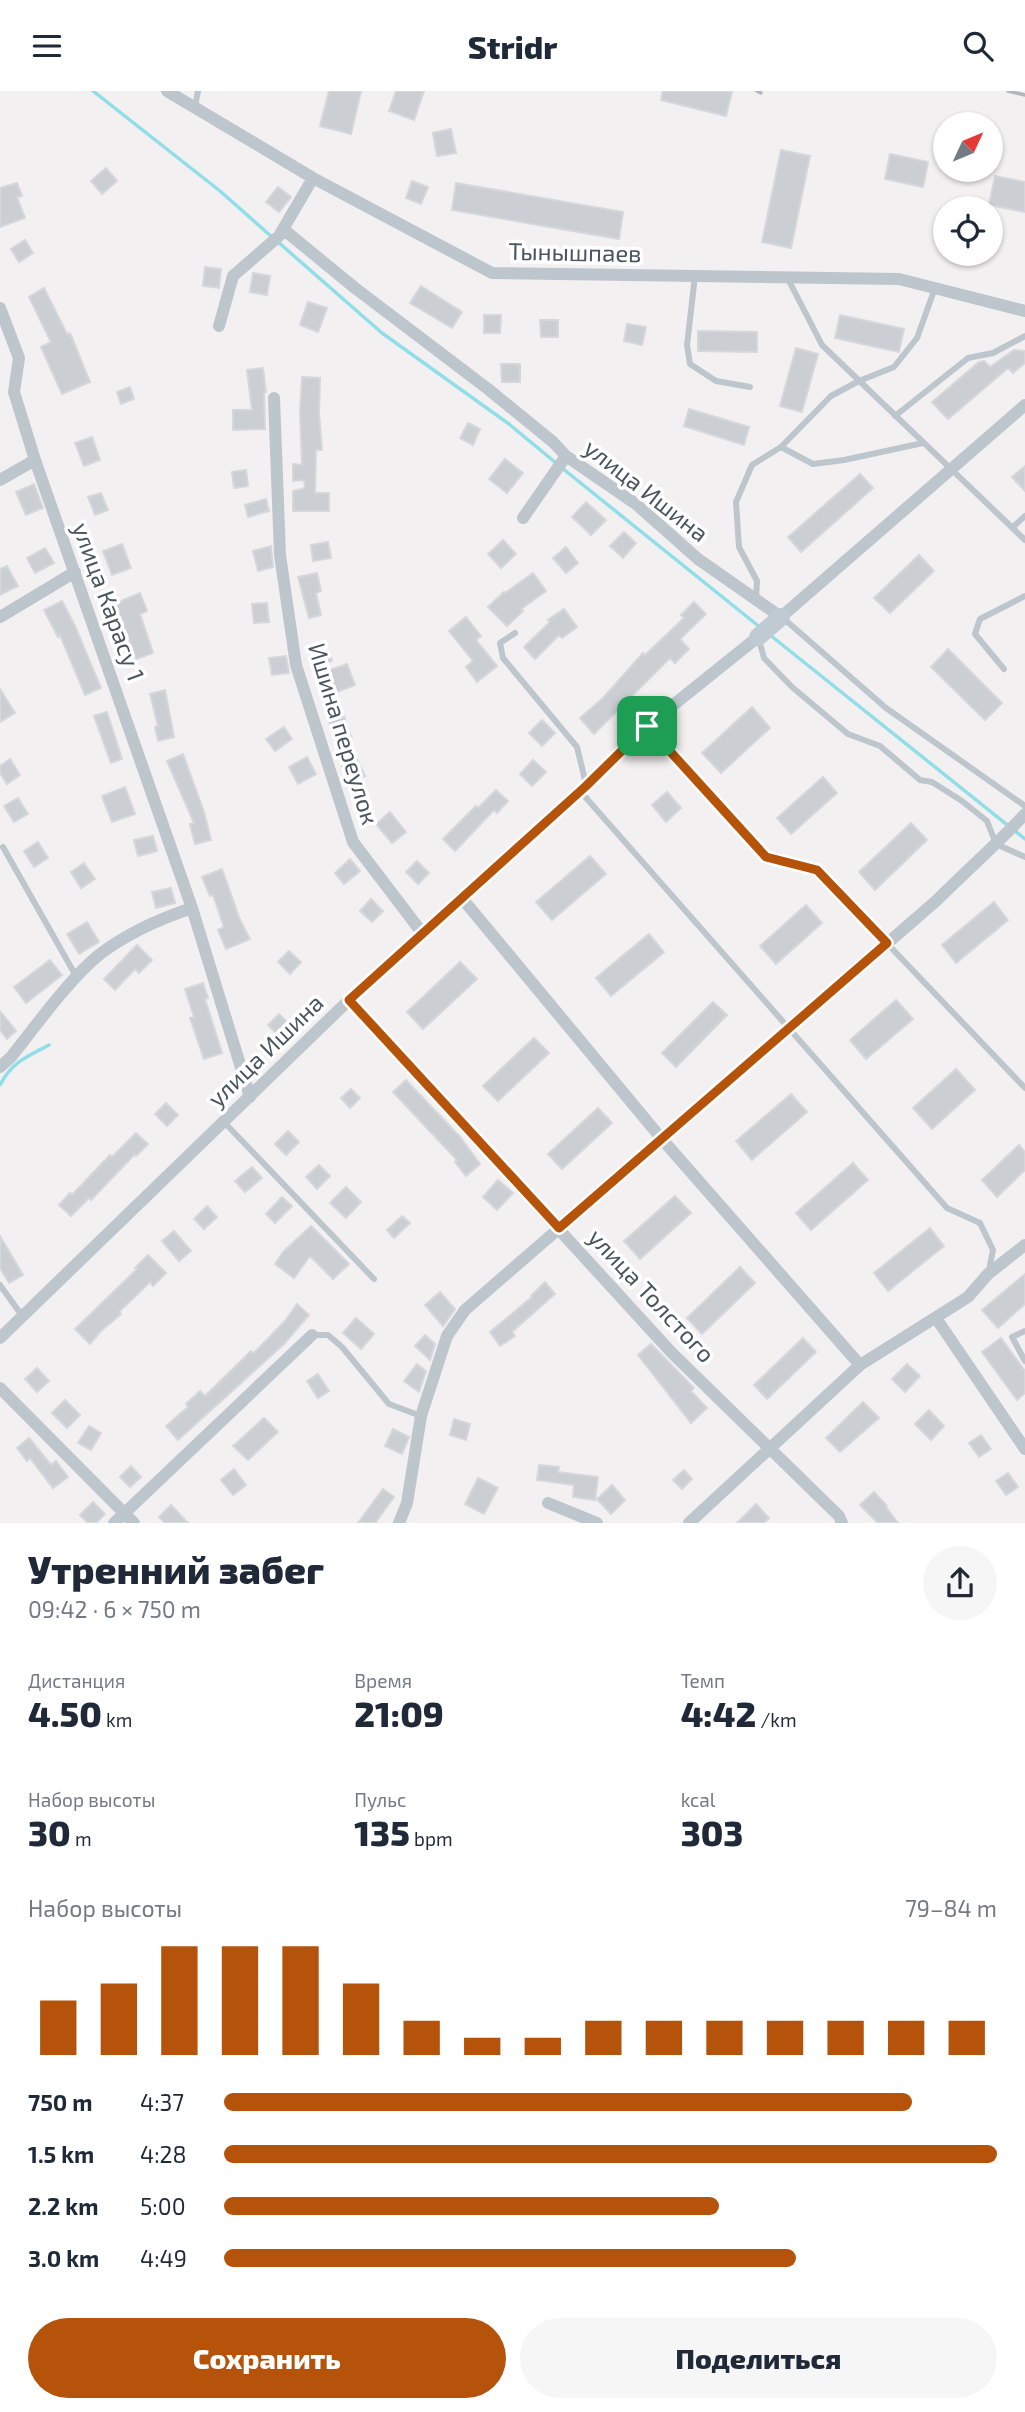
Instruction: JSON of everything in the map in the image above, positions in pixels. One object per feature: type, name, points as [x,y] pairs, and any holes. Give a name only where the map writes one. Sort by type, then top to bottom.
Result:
[{"type":"street","name":"Тынышпаев","points":[[167,91],[313,178],[492,273],[899,279],[1025,311]]},
{"type":"street","points":[[219,326],[233,276],[265,250],[281,232],[313,178]]},
{"type":"street","name":"улица Ишина","points":[[281,232],[516,411],[566,456],[636,504],[698,559],[782,617]]},
{"type":"street","name":"улица Карасу 1","points":[[0,309],[19,358],[14,392],[35,460],[94,622],[192,908],[250,1097]]},
{"type":"street","name":"Ишина переулок","points":[[274,398],[280,555],[296,665],[354,842],[423,934]]},
{"type":"street","points":[[758,637],[1025,405]]},
{"type":"street","points":[[523,518],[566,456]]},
{"type":"street","points":[[0,480],[35,460]]},
{"type":"street","points":[[0,617],[75,572]]},
{"type":"street","name":"улица Ишина","points":[[0,1338],[349,1000],[583,789],[647,726],[758,637]]},
{"type":"street","points":[[399,1523],[407,1503],[421,1416],[447,1336],[465,1310],[936,901],[1025,814]]},
{"type":"street","points":[[461,897],[661,1138],[860,1365]]},
{"type":"street","points":[[0,1067],[11,1058],[77,977],[99,955],[150,922],[192,908]]},
{"type":"street","name":"улица Толстого","points":[[349,1000],[671,1352],[839,1515],[842,1523]]},
{"type":"street","points":[[689,1523],[860,1365],[968,1297],[988,1274],[1025,1245]]},
{"type":"street","points":[[936,1318],[1021,1433],[1025,1449]]},
{"type":"street","points":[[114,1523],[312,1335]]},
{"type":"street","points":[[0,1388],[134,1523]]},
{"type":"street","points":[[548,1503],[597,1523]]},
{"type":"lane","points":[[195,107],[198,91]]},
{"type":"lane","points":[[695,276],[687,345],[690,364],[716,381],[750,387]]},
{"type":"lane","points":[[787,277],[822,345],[1025,540]]},
{"type":"lane","points":[[756,599],[757,580],[738,547],[736,502],[752,464],[781,447],[831,396],[894,367],[917,338],[934,288]]},
{"type":"lane","points":[[895,416],[968,358],[993,353],[1025,336]]},
{"type":"lane","points":[[781,447],[813,464],[923,443]]},
{"type":"lane","points":[[1013,527],[1025,516]]},
{"type":"lane","points":[[1004,669],[975,634],[980,619],[1025,597]]},
{"type":"lane","points":[[782,617],[886,708],[1025,806]]},
{"type":"lane","points":[[515,633],[500,643],[503,657],[577,747],[583,789],[947,1208],[980,1223],[993,1250],[988,1274]]},
{"type":"lane","points":[[758,637],[764,658],[792,687],[848,734],[880,746],[920,780],[932,782],[962,801],[987,821],[996,845],[1025,857]]},
{"type":"lane","points":[[647,726],[766,857],[817,870],[1025,1089]]},
{"type":"lane","points":[[3,847],[77,977]]},
{"type":"lane","points":[[224,1122],[374,1279]]},
{"type":"lane","points":[[0,1285],[23,1317]]},
{"type":"lane","points":[[1025,1331],[1012,1337],[1025,1361]]},
{"type":"lane","points":[[312,1335],[328,1335],[342,1347],[389,1404],[421,1416]]},
{"type":"building","points":[[329,91],[361,91],[351,134],[320,126]]},
{"type":"building","points":[[396,91],[424,91],[414,120],[389,111]]},
{"type":"building","points":[[663,91],[732,92],[726,116],[661,100]]},
{"type":"building","points":[[451,129],[456,153],[437,156],[433,133]]},
{"type":"building","points":[[781,150],[810,156],[791,248],[762,242]]},
{"type":"building","points":[[890,154],[928,162],[923,187],[885,179]]},
{"type":"building","points":[[106,168],[117,181],[102,194],[91,181]]},
{"type":"building","points":[[1003,178],[1025,182],[1025,212],[1003,208],[1003,196],[991,196],[994,182],[1003,182]]},
{"type":"building","points":[[412,181],[428,187],[421,204],[406,198]]},
{"type":"building","points":[[17,183],[22,196],[17,197],[25,218],[0,227],[0,188]]},
{"type":"building","points":[[456,183],[623,212],[619,239],[452,210]]},
{"type":"building","points":[[278,187],[291,197],[279,212],[266,202]]},
{"type":"building","points":[[25,240],[33,253],[19,262],[11,249]]},
{"type":"building","points":[[205,267],[221,269],[219,288],[203,286]]},
{"type":"building","points":[[253,273],[270,276],[267,295],[250,292]]},
{"type":"building","points":[[421,286],[462,312],[452,328],[410,303]]},
{"type":"building","points":[[44,288],[67,334],[70,333],[90,382],[62,394],[41,347],[51,342],[29,297]]},
{"type":"building","points":[[308,302],[327,308],[318,332],[300,325]]},
{"type":"building","points":[[484,315],[501,315],[500,333],[484,333]]},
{"type":"building","points":[[840,315],[904,329],[899,352],[835,338]]},
{"type":"building","points":[[540,320],[558,320],[558,337],[541,337]]},
{"type":"building","points":[[627,324],[646,327],[642,345],[624,341]]},
{"type":"building","points":[[698,331],[757,332],[757,352],[698,351]]},
{"type":"building","points":[[796,348],[818,354],[802,412],[780,406]]},
{"type":"building","points":[[1014,350],[1025,351],[1025,363],[1013,373],[1008,368],[948,419],[932,402],[979,362],[984,361],[990,367]]},
{"type":"building","points":[[501,364],[520,364],[520,382],[502,382]]},
{"type":"building","points":[[263,368],[266,392],[265,429],[233,430],[233,410],[252,410],[247,370]]},
{"type":"building","points":[[302,377],[320,378],[322,450],[316,450],[315,493],[329,493],[329,511],[293,511],[293,491],[305,488],[304,480],[293,481],[293,464],[302,465]]},
{"type":"building","points":[[130,387],[134,399],[121,404],[117,392]]},
{"type":"building","points":[[689,409],[749,427],[744,445],[684,426]]},
{"type":"building","points":[[468,423],[480,429],[473,445],[460,438]]},
{"type":"building","points":[[92,437],[100,460],[84,466],[75,443]]},
{"type":"building","points":[[505,459],[523,473],[507,493],[489,479]]},
{"type":"building","points":[[1025,466],[1025,491],[1012,477]]},
{"type":"building","points":[[246,470],[248,486],[234,488],[232,472]]},
{"type":"building","points":[[860,474],[873,488],[801,552],[788,537]]},
{"type":"building","points":[[34,484],[43,508],[26,515],[16,492]]},
{"type":"building","points":[[101,493],[108,510],[95,515],[88,497]]},
{"type":"building","points":[[266,499],[269,511],[248,517],[245,505]]},
{"type":"building","points":[[586,502],[606,520],[591,535],[572,517]]},
{"type":"building","points":[[624,532],[636,543],[623,558],[610,546]]},
{"type":"building","points":[[503,540],[516,554],[501,568],[488,554]]},
{"type":"building","points":[[328,542],[331,558],[313,561],[311,545]]},
{"type":"building","points":[[122,544],[131,568],[112,575],[103,551]]},
{"type":"building","points":[[271,546],[273,567],[258,571],[253,551]]},
{"type":"building","points":[[566,547],[578,563],[566,573],[553,558]]},
{"type":"building","points":[[45,548],[54,563],[35,573],[27,558]]},
{"type":"building","points":[[919,555],[934,571],[890,613],[874,598]]},
{"type":"building","points":[[7,566],[18,586],[0,595],[0,569]]},
{"type":"building","points":[[317,573],[321,591],[316,593],[321,615],[309,618],[298,577]]},
{"type":"building","points":[[533,573],[546,591],[521,609],[523,611],[507,626],[488,607],[504,592]]},
{"type":"building","points":[[140,593],[147,611],[140,614],[153,653],[136,659],[122,622],[118,623],[111,605]]},
{"type":"building","points":[[62,601],[101,688],[85,695],[60,635],[58,637],[44,610]]},
{"type":"building","points":[[694,602],[706,614],[680,639],[689,649],[675,663],[670,658],[594,734],[580,718],[603,698],[643,653],[645,655],[684,618],[681,615]]},
{"type":"building","points":[[267,603],[269,622],[254,623],[252,604]]},
{"type":"building","points":[[564,609],[577,627],[562,638],[559,635],[535,659],[524,647],[550,622],[548,620]]},
{"type":"building","points":[[466,617],[481,636],[476,640],[497,666],[477,682],[466,667],[473,661],[449,631]]},
{"type":"building","points":[[948,649],[1002,703],[985,720],[931,667]]},
{"type":"building","points":[[329,651],[332,661],[313,666],[311,655]]},
{"type":"building","points":[[286,656],[289,673],[272,675],[269,658]]},
{"type":"building","points":[[347,664],[355,685],[335,693],[327,671]]},
{"type":"building","points":[[0,689],[15,713],[0,722]]},
{"type":"building","points":[[165,690],[174,737],[158,741],[155,727],[158,726],[150,694]]},
{"type":"building","points":[[752,707],[770,728],[721,773],[702,753]]},
{"type":"building","points":[[107,712],[122,759],[111,763],[94,716]]},
{"type":"building","points":[[344,716],[352,740],[337,745],[329,721]]},
{"type":"building","points":[[542,720],[555,733],[542,746],[529,733]]},
{"type":"building","points":[[284,727],[292,739],[275,751],[266,739]]},
{"type":"building","points":[[183,754],[211,840],[195,844],[190,824],[194,823],[167,761]]},
{"type":"building","points":[[307,757],[316,774],[298,784],[289,767]]},
{"type":"building","points":[[10,759],[20,775],[7,784],[0,773],[0,766]]},
{"type":"building","points":[[357,759],[365,776],[350,783],[342,766]]},
{"type":"building","points":[[533,760],[546,772],[532,786],[520,774]]},
{"type":"building","points":[[823,777],[837,793],[791,834],[777,818]]},
{"type":"building","points":[[125,787],[135,814],[112,822],[102,796]]},
{"type":"building","points":[[496,790],[508,801],[497,813],[494,810],[455,851],[443,839]]},
{"type":"building","points":[[667,792],[681,808],[666,822],[652,805]]},
{"type":"building","points":[[18,798],[28,814],[14,822],[4,806]]},
{"type":"building","points":[[390,812],[406,832],[392,843],[376,824]]},
{"type":"building","points":[[911,823],[927,840],[875,890],[859,872]]},
{"type":"building","points":[[153,836],[157,851],[138,856],[134,840]]},
{"type":"building","points":[[38,842],[48,858],[34,867],[24,851]]},
{"type":"building","points":[[590,856],[606,874],[552,920],[536,902]]},
{"type":"building","points":[[350,859],[360,871],[344,884],[335,873]]},
{"type":"building","points":[[417,861],[429,873],[418,884],[406,872]]},
{"type":"building","points":[[84,863],[95,879],[81,888],[71,872]]},
{"type":"building","points":[[222,869],[240,920],[250,939],[226,949],[218,930],[224,927],[213,895],[210,896],[202,877]]},
{"type":"building","points":[[171,888],[175,903],[156,908],[152,892]]},
{"type":"building","points":[[371,899],[383,911],[372,922],[360,911]]},
{"type":"building","points":[[994,902],[1008,920],[956,963],[942,945]]},
{"type":"building","points":[[806,905],[822,923],[776,964],[760,946]]},
{"type":"building","points":[[87,922],[99,942],[79,954],[67,934]]},
{"type":"building","points":[[649,934],[664,952],[611,996],[596,978]]},
{"type":"building","points":[[137,945],[152,960],[139,973],[135,969],[115,990],[104,979]]},
{"type":"building","points":[[289,951],[301,962],[290,974],[278,962]]},
{"type":"building","points":[[50,960],[62,975],[26,1003],[14,987]]},
{"type":"building","points":[[460,962],[477,979],[423,1029],[407,1012]]},
{"type":"building","points":[[203,983],[208,998],[205,999],[222,1053],[204,1059],[190,1018],[194,1017],[185,989]]},
{"type":"building","points":[[896,1000],[913,1019],[866,1059],[850,1040]]},
{"type":"building","points":[[713,1002],[727,1015],[676,1067],[662,1053]]},
{"type":"building","points":[[0,1011],[16,1031],[7,1039],[0,1030]]},
{"type":"building","points":[[279,1014],[291,1026],[280,1037],[268,1025]]},
{"type":"building","points":[[534,1038],[549,1053],[498,1101],[483,1086]]},
{"type":"building","points":[[956,1069],[975,1090],[932,1129],[913,1108]]},
{"type":"building","points":[[406,1080],[460,1137],[480,1164],[466,1176],[455,1162],[457,1160],[393,1092]]},
{"type":"building","points":[[351,1089],[360,1098],[350,1108],[341,1098]]},
{"type":"building","points":[[791,1094],[807,1112],[752,1160],[736,1141]]},
{"type":"building","points":[[166,1103],[178,1115],[167,1126],[155,1114]]},
{"type":"building","points":[[598,1108],[612,1123],[562,1169],[548,1154]]},
{"type":"building","points":[[288,1131],[299,1142],[286,1155],[275,1144]]},
{"type":"building","points":[[136,1133],[148,1144],[71,1216],[59,1205]]},
{"type":"building","points":[[1019,1145],[1025,1152],[1025,1170],[997,1197],[982,1180]]},
{"type":"building","points":[[853,1163],[868,1180],[811,1230],[796,1213]]},
{"type":"building","points":[[319,1165],[330,1176],[317,1189],[306,1177]]},
{"type":"building","points":[[252,1167],[262,1178],[245,1192],[235,1181]]},
{"type":"building","points":[[498,1180],[513,1193],[497,1210],[483,1197]]},
{"type":"building","points":[[346,1187],[361,1202],[346,1218],[330,1203]]},
{"type":"building","points":[[675,1196],[691,1213],[640,1259],[624,1241]]},
{"type":"building","points":[[282,1197],[292,1206],[275,1223],[266,1214]]},
{"type":"building","points":[[207,1206],[217,1217],[204,1229],[194,1219]]},
{"type":"building","points":[[402,1216],[410,1223],[394,1238],[387,1230]]},
{"type":"building","points":[[311,1226],[349,1264],[333,1279],[310,1256],[294,1278],[275,1264],[283,1252]]},
{"type":"building","points":[[930,1228],[944,1246],[888,1291],[874,1273]]},
{"type":"building","points":[[174,1231],[191,1251],[179,1261],[162,1241]]},
{"type":"building","points":[[0,1236],[23,1275],[9,1283],[0,1268]]},
{"type":"building","points":[[148,1255],[166,1273],[153,1286],[150,1282],[90,1344],[75,1329]]},
{"type":"building","points":[[740,1267],[755,1283],[702,1334],[687,1318]]},
{"type":"building","points":[[1025,1274],[1025,1304],[998,1328],[982,1310]]},
{"type":"building","points":[[545,1282],[555,1294],[512,1332],[515,1336],[500,1346],[490,1332],[532,1297]]},
{"type":"building","points":[[440,1292],[455,1309],[443,1326],[425,1305]]},
{"type":"building","points":[[297,1304],[309,1315],[284,1344],[178,1440],[166,1426],[188,1407],[186,1404],[200,1391],[205,1396],[251,1351],[254,1353],[285,1321]]},
{"type":"building","points":[[356,1318],[374,1334],[361,1349],[343,1333]]},
{"type":"building","points":[[425,1335],[435,1344],[430,1360],[415,1346]]},
{"type":"building","points":[[803,1338],[816,1352],[767,1399],[754,1385]]},
{"type":"building","points":[[1001,1338],[1025,1371],[1025,1393],[1017,1400],[982,1352]]},
{"type":"building","points":[[651,1344],[694,1388],[691,1391],[707,1408],[691,1423],[638,1355]]},
{"type":"building","points":[[417,1364],[426,1371],[419,1392],[404,1381]]},
{"type":"building","points":[[907,1364],[920,1376],[905,1392],[892,1379]]},
{"type":"building","points":[[37,1368],[49,1381],[37,1392],[25,1379]]},
{"type":"building","points":[[318,1374],[329,1391],[318,1398],[307,1381]]},
{"type":"building","points":[[65,1400],[80,1415],[67,1428],[52,1413]]},
{"type":"building","points":[[863,1402],[879,1418],[840,1452],[826,1438]]},
{"type":"building","points":[[929,1410],[944,1426],[931,1440],[915,1424]]},
{"type":"building","points":[[264,1418],[278,1432],[248,1460],[233,1446]]},
{"type":"building","points":[[454,1419],[470,1424],[466,1440],[450,1435]]},
{"type":"building","points":[[89,1426],[101,1433],[91,1450],[78,1443]]},
{"type":"building","points":[[393,1429],[409,1437],[402,1454],[385,1446]]},
{"type":"building","points":[[981,1435],[991,1449],[979,1457],[969,1443]]},
{"type":"building","points":[[29,1438],[51,1465],[56,1461],[68,1477],[53,1488],[30,1458],[27,1461],[17,1448]]},
{"type":"building","points":[[539,1465],[559,1467],[558,1472],[598,1477],[595,1500],[573,1497],[574,1485],[537,1480]]},
{"type":"building","points":[[131,1466],[141,1477],[130,1487],[120,1477]]},
{"type":"building","points":[[234,1469],[246,1485],[233,1495],[221,1480]]},
{"type":"building","points":[[684,1470],[692,1479],[682,1489],[673,1480]]},
{"type":"building","points":[[1008,1473],[1018,1487],[1006,1495],[996,1481]]},
{"type":"building","points":[[478,1478],[498,1488],[484,1514],[465,1504]]},
{"type":"building","points":[[612,1485],[625,1500],[611,1514],[597,1499]]},
{"type":"building","points":[[383,1489],[394,1497],[375,1523],[358,1523]]},
{"type":"building","points":[[874,1492],[898,1523],[878,1523],[860,1505]]},
{"type":"building","points":[[93,1502],[105,1514],[96,1523],[88,1523],[80,1515]]},
{"type":"building","points":[[756,1504],[769,1518],[764,1523],[737,1523]]},
{"type":"building","points":[[171,1505],[188,1523],[165,1523],[159,1517]]},
{"type":"waterway","points":[[93,91],[220,191],[272,237]]},
{"type":"waterway","points":[[278,242],[382,333],[509,424],[556,463]]},
{"type":"waterway","points":[[562,468],[761,628]]},
{"type":"waterway","points":[[770,635],[1025,839]]},
{"type":"waterway","points":[[0,1085],[15,1065],[49,1045]]},
{"type":"railway","points":[[757,91],[761,93]]},
{"type":"railway","points":[[1008,91],[1025,95]]},
{"type":"route","points":[[647,726],[766,857],[817,870],[887,943],[559,1228],[349,1000],[586,786],[647,726]]}]
